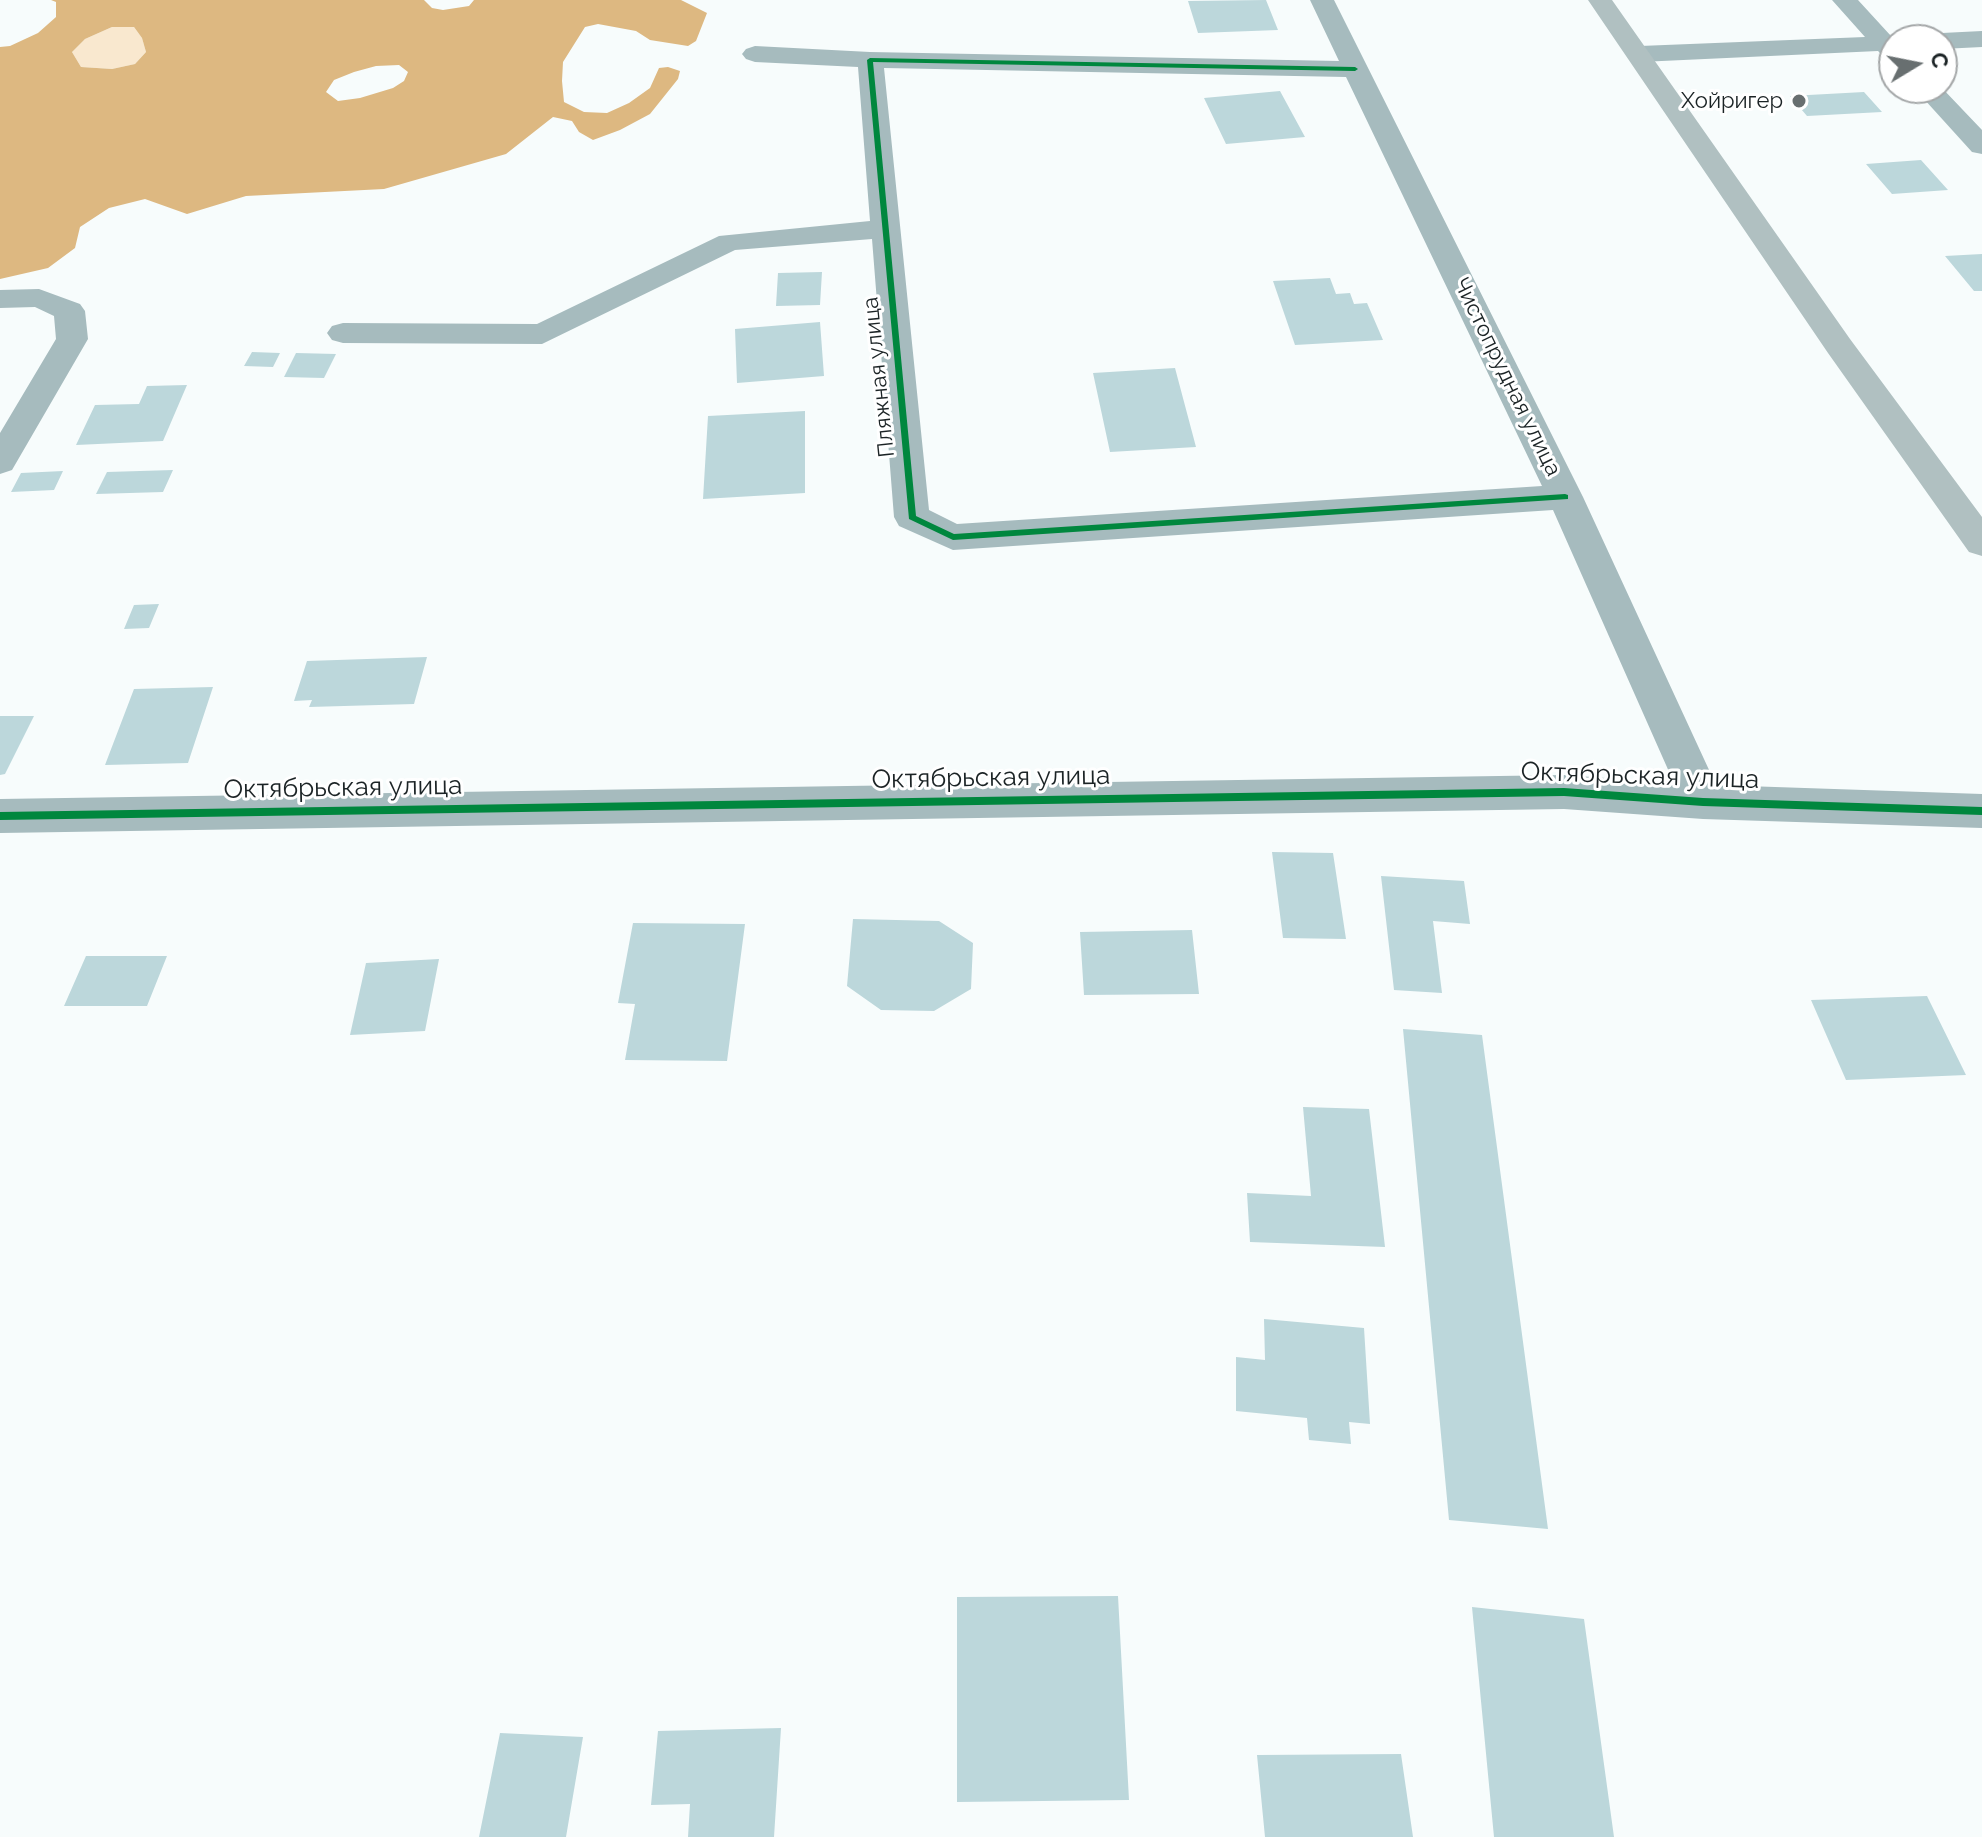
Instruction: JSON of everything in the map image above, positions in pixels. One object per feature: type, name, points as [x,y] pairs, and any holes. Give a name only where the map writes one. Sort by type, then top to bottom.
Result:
[{"type":"main road","points":[[1600,0],[1839,346],[1982,543]]},
{"type":"street","name":"Чистопрудная улица","points":[[1322,0],[1565,497],[1703,802]]},
{"type":"street","points":[[1844,0],[1878,33]]},
{"type":"street","points":[[1958,40],[1982,39]]},
{"type":"street","points":[[1640,54],[1878,46]]},
{"type":"street","points":[[755,54],[870,60],[1355,69]]},
{"type":"street","name":"Пляжная улица","points":[[870,60],[912,517],[953,537],[1565,497]]},
{"type":"street","points":[[1942,104],[1982,146]]},
{"type":"street","points":[[343,333],[542,334],[729,242],[884,229]]},
{"type":"street","points":[[0,299],[39,298],[69,311],[72,339],[0,462]]},
{"type":"street","name":"Октябрьская улица","points":[[0,816],[1564,792],[1703,802],[1982,811]]},
{"type":"shaded area","points":[[51,0],[424,0],[432,8],[443,10],[469,6],[474,0],[681,0],[707,13],[696,41],[688,46],[650,40],[636,31],[598,24],[585,27],[563,62],[562,81],[564,102],[584,112],[607,113],[629,103],[650,88],[659,68],[680,71],[678,79],[650,114],[620,130],[593,140],[579,132],[572,121],[553,117],[506,154],[384,189],[246,196],[187,214],[145,199],[109,208],[80,227],[75,248],[48,268],[0,279],[0,47],[10,46],[38,33],[56,17],[56,2]],"holes":[[[112,27],[134,27],[142,38],[146,52],[135,64],[112,69],[81,67],[72,52],[85,39]],[[399,65],[408,72],[404,81],[393,88],[338,101],[326,92],[334,80],[354,72],[376,66]]]},
{"type":"shaded area","points":[[112,27],[134,27],[142,38],[146,52],[135,64],[112,69],[81,67],[72,52],[85,39]]},
{"type":"building","points":[[1266,0],[1278,30],[1198,33],[1188,1]]},
{"type":"building","points":[[1280,91],[1305,137],[1226,144],[1204,98]]},
{"type":"building","points":[[1864,92],[1882,112],[1807,116],[1790,96]]},
{"type":"building","points":[[1921,160],[1948,190],[1892,194],[1866,164]]},
{"type":"building","points":[[1982,254],[1982,291],[1974,291],[1945,256]]},
{"type":"building","points":[[822,272],[820,305],[776,306],[778,273]]},
{"type":"building","points":[[1330,278],[1336,294],[1350,293],[1354,304],[1367,303],[1383,340],[1295,345],[1273,281]]},
{"type":"building","points":[[820,322],[824,376],[737,383],[735,329]]},
{"type":"building","points":[[252,352],[280,353],[273,367],[244,366]]},
{"type":"building","points":[[296,353],[336,354],[324,378],[284,377]]},
{"type":"building","points":[[1175,368],[1196,447],[1110,452],[1093,373]]},
{"type":"building","points":[[187,385],[163,441],[76,445],[95,405],[139,404],[147,386]]},
{"type":"building","points":[[805,411],[805,493],[703,499],[708,416]]},
{"type":"building","points":[[173,470],[163,492],[96,494],[107,472]]},
{"type":"building","points":[[63,471],[54,490],[11,492],[21,473]]},
{"type":"building","points":[[159,604],[149,628],[124,629],[134,605]]},
{"type":"building","points":[[427,657],[414,704],[309,707],[312,700],[294,701],[307,661]]},
{"type":"building","points":[[213,687],[188,763],[105,765],[134,689]]},
{"type":"building","points":[[0,716],[34,716],[5,774],[0,775]]},
{"type":"building","points":[[1272,852],[1333,853],[1346,939],[1283,938]]},
{"type":"building","points":[[1381,876],[1464,881],[1470,924],[1433,921],[1442,993],[1394,990]]},
{"type":"building","points":[[853,919],[939,921],[973,943],[971,989],[934,1011],[881,1010],[847,986]]},
{"type":"building","points":[[633,923],[745,924],[727,1061],[625,1060],[635,1004],[618,1003]]},
{"type":"building","points":[[1192,930],[1199,994],[1084,995],[1080,932]]},
{"type":"building","points":[[86,956],[167,956],[147,1006],[64,1006]]},
{"type":"building","points":[[439,959],[425,1031],[350,1035],[366,963]]},
{"type":"building","points":[[1927,996],[1966,1075],[1846,1080],[1811,1000]]},
{"type":"building","points":[[1403,1029],[1482,1035],[1548,1529],[1449,1520]]},
{"type":"building","points":[[1303,1107],[1369,1109],[1385,1247],[1250,1242],[1247,1193],[1311,1196]]},
{"type":"building","points":[[1264,1319],[1364,1328],[1370,1424],[1349,1422],[1351,1444],[1309,1440],[1307,1418],[1236,1411],[1236,1357],[1265,1360]]},
{"type":"building","points":[[1118,1596],[1129,1800],[957,1802],[957,1597]]},
{"type":"building","points":[[1472,1607],[1584,1619],[1614,1837],[1494,1837]]},
{"type":"building","points":[[781,1728],[774,1837],[688,1837],[690,1804],[651,1805],[658,1731]]},
{"type":"building","points":[[500,1733],[583,1737],[566,1837],[479,1837]]},
{"type":"building","points":[[1401,1754],[1413,1837],[1265,1837],[1257,1755]]},
{"type":"cycle path","points":[[1355,69],[870,60],[912,517],[953,537],[1565,497]]},
{"type":"cycle path","points":[[0,816],[1564,792],[1703,802],[1982,811]]},
{"type":"place","name":"Хойригер","points":[[1799,101]]}]
